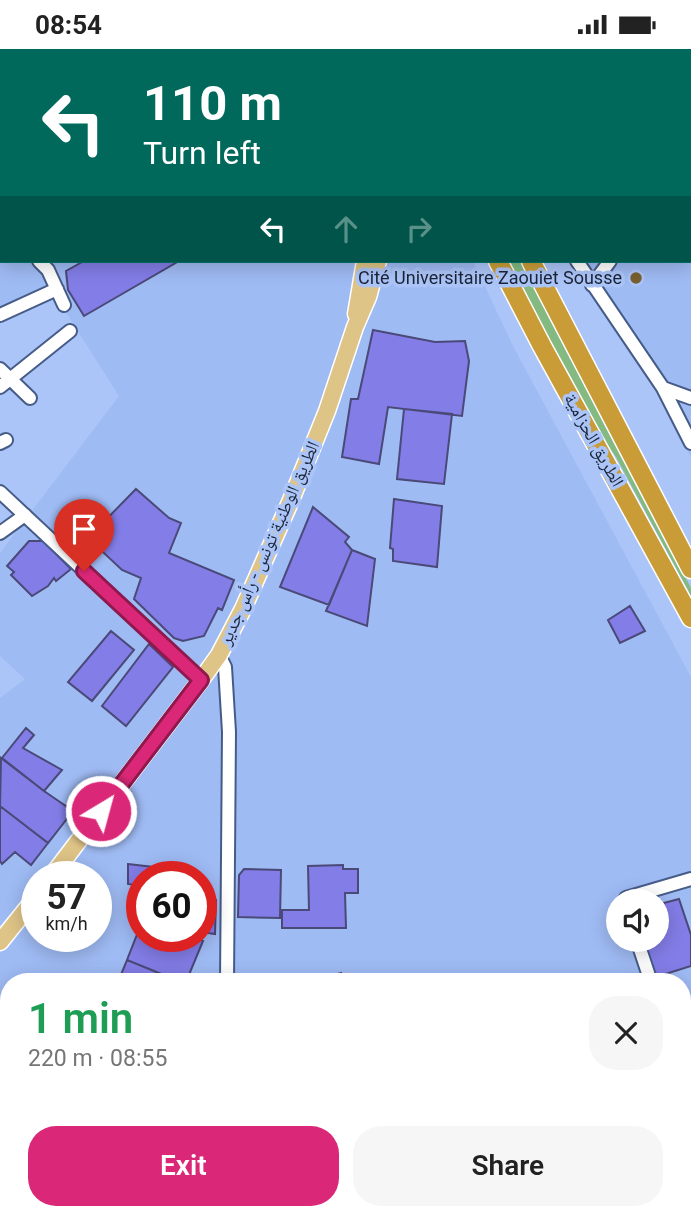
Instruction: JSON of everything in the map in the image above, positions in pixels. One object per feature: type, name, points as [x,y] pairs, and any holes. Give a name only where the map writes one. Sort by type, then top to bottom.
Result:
[{"type":"highway","name":"الطريق الحزامية","points":[[499,263],[690,617]]},
{"type":"highway","name":"الطريق الحزامية","points":[[532,263],[691,569]]},
{"type":"main road","name":"الطريق الوطنية تونس - رأس جدير","points":[[355,327],[357,295],[365,263]]},
{"type":"main road","name":"الطريق الوطنية تونس - رأس جدير","points":[[63,861],[219,655],[243,609],[327,411],[377,263]]},
{"type":"main road","points":[[0,942],[21,916]]},
{"type":"street","points":[[41,263],[48,271],[64,305]]},
{"type":"street","points":[[579,263],[663,388],[691,443]]},
{"type":"street","points":[[592,285],[608,263]]},
{"type":"street","points":[[0,314],[57,289]]},
{"type":"street","points":[[6,383],[70,331]]},
{"type":"street","points":[[0,369],[6,383],[30,398]]},
{"type":"street","points":[[663,388],[691,398]]},
{"type":"street","points":[[0,492],[201,680]]},
{"type":"street","points":[[0,533],[25,516]]},
{"type":"street","points":[[219,655],[225,667],[229,731],[227,973]]},
{"type":"street","points":[[657,889],[691,879]]},
{"type":"street","points":[[640,952],[648,973]]},
{"type":"shaded area","points":[[0,263],[474,263],[513,346],[691,677],[691,973],[0,973],[0,698],[25,679],[0,656],[0,553],[119,396],[48,284],[0,307]]},
{"type":"shaded area","name":"Cité Universitaire Zaouiet Sousse","points":[[570,263],[691,263],[691,458],[659,394]]},
{"type":"green space","points":[[508,263],[526,263],[603,422],[691,588],[691,596],[616,457],[595,427]]},
{"type":"building","points":[[80,263],[176,263],[84,316],[68,290],[66,271]]},
{"type":"building","points":[[373,330],[435,342],[465,341],[469,361],[462,416],[388,407],[379,464],[342,457],[351,399],[358,399]]},
{"type":"building","points":[[404,409],[452,414],[444,484],[397,479]]},
{"type":"building","points":[[136,489],[169,518],[181,523],[169,553],[234,580],[222,610],[218,608],[204,636],[183,641],[174,638],[134,599],[141,578],[122,570],[88,538]]},
{"type":"building","points":[[394,499],[442,506],[437,567],[393,561],[393,549],[390,548]]},
{"type":"building","points":[[313,507],[349,537],[345,542],[352,550],[329,605],[280,587]]},
{"type":"building","points":[[29,541],[43,541],[71,569],[56,581],[54,578],[48,586],[32,596],[11,575],[14,572],[7,566]]},
{"type":"building","points":[[352,550],[375,559],[367,626],[326,611]]},
{"type":"building","points":[[630,606],[645,631],[620,643],[608,620]]},
{"type":"building","points":[[111,631],[134,650],[92,701],[68,682]]},
{"type":"building","points":[[149,644],[173,667],[126,726],[102,706]]},
{"type":"building","points":[[26,728],[34,735],[23,748],[62,770],[44,791],[2,758]]},
{"type":"building","points":[[1,758],[73,811],[48,843],[0,806]]},
{"type":"building","points":[[0,806],[48,843],[34,861],[26,861],[15,852],[2,864]]},
{"type":"building","points":[[343,865],[343,869],[358,869],[358,893],[345,893],[346,928],[282,928],[282,910],[309,910],[308,866]]},
{"type":"building","points":[[244,869],[281,870],[280,918],[238,917],[239,875]]},
{"type":"building","points":[[679,899],[691,935],[691,966],[669,973],[652,973],[645,952],[669,952],[669,902]]},
{"type":"building","points":[[130,952],[198,952],[190,973],[159,973],[127,960]]},
{"type":"building","points":[[127,960],[159,973],[122,973]]},
{"type":"place","name":"Cité Universitaire Zaouiet Sousse","points":[[636,278]]},
{"type":"route","points":[[84,571],[201,680],[101,811]]}]
